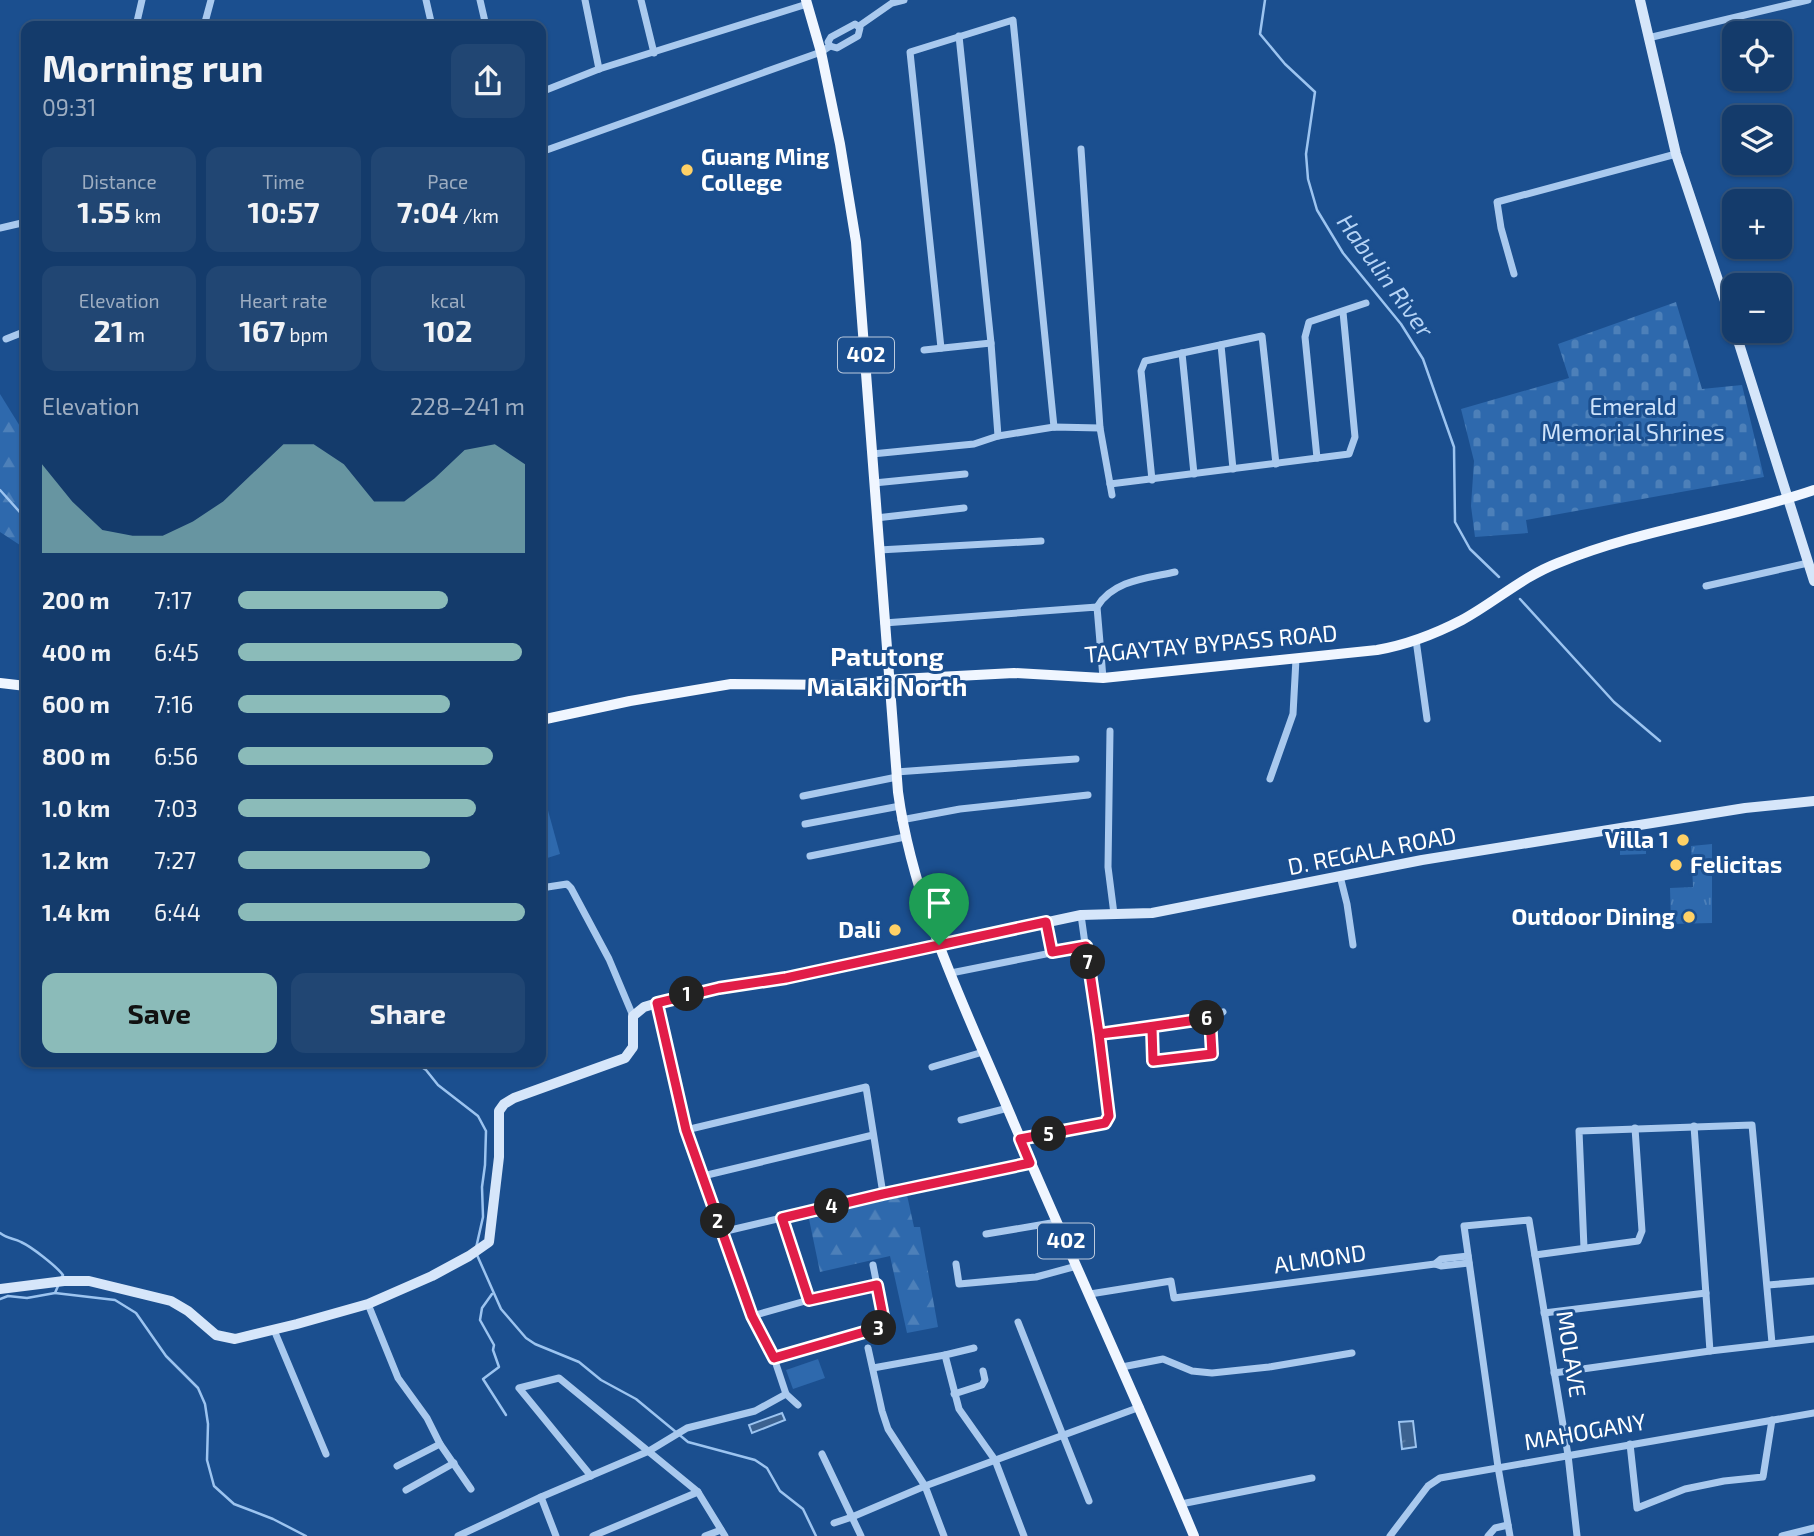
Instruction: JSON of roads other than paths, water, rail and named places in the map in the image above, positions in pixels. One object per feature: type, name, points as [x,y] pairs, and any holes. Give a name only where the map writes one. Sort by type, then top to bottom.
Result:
[{"type":"main road","name":"402","points":[[807,2],[816,33],[825,49],[856,242],[888,681],[901,820],[905,837],[925,909],[983,1052],[1194,1536]]},
{"type":"main road","name":"TAGAYTAY BYPASS ROAD","points":[[546,719],[731,684],[842,685],[1014,673],[1104,678],[1377,650],[1416,640],[1463,620],[1525,579],[1558,562],[1649,533],[1814,490]]},
{"type":"main road","points":[[0,682],[21,685]]},
{"type":"street","points":[[137,21],[142,0]]},
{"type":"street","points":[[205,21],[211,0]]},
{"type":"street","points":[[426,0],[431,21]]},
{"type":"street","points":[[480,0],[485,21]]},
{"type":"street","points":[[584,0],[600,69]]},
{"type":"street","points":[[641,0],[654,53]]},
{"type":"street","points":[[859,26],[891,2],[904,0]]},
{"type":"street","points":[[1640,0],[1676,154],[1722,290]]},
{"type":"street","points":[[1648,38],[1808,0]]},
{"type":"street","points":[[546,90],[600,69],[807,2]]},
{"type":"street","points":[[940,348],[910,52],[1013,20],[1054,427]]},
{"type":"street","points":[[825,49],[831,37],[852,24],[859,26]]},
{"type":"street","points":[[546,150],[825,49],[837,48],[858,36],[861,31],[859,26]]},
{"type":"street","points":[[959,36],[998,436]]},
{"type":"street","points":[[1081,149],[1100,428],[1112,495]]},
{"type":"street","points":[[1514,274],[1497,202],[1676,154]]},
{"type":"street","points":[[0,228],[21,223]]},
{"type":"street","points":[[1317,458],[1304,337],[1309,322],[1366,303]]},
{"type":"street","points":[[1110,484],[1349,454],[1355,437],[1343,312]]},
{"type":"street","points":[[5,339],[21,333]]},
{"type":"street","points":[[1152,480],[1141,371],[1145,361],[1262,336],[1276,464]]},
{"type":"street","points":[[924,350],[991,343]]},
{"type":"street","points":[[1739,343],[1814,581]]},
{"type":"street","points":[[1221,345],[1233,469]]},
{"type":"street","points":[[1182,353],[1194,474]]},
{"type":"street","points":[[872,454],[974,444],[998,436],[1054,427],[1100,428]]},
{"type":"street","points":[[874,483],[965,474]]},
{"type":"street","points":[[876,518],[964,508]]},
{"type":"street","points":[[878,550],[1041,541]]},
{"type":"street","points":[[1706,586],[1808,563]]},
{"type":"street","points":[[1104,678],[1097,607],[1103,596],[1126,583],[1175,572]]},
{"type":"street","points":[[884,623],[1097,607]]},
{"type":"street","points":[[1416,640],[1427,719]]},
{"type":"street","points":[[1270,779],[1293,715],[1296,659]]},
{"type":"street","points":[[1110,731],[1108,867],[1114,914]]},
{"type":"street","points":[[803,796],[897,775],[1076,759]]},
{"type":"street","points":[[901,820],[960,809],[1088,795]]},
{"type":"street","name":"D. REGALA ROAD","points":[[633,1016],[643,1007],[719,988],[786,978],[1081,915],[1152,913],[1422,860],[1745,808],[1814,801]]},
{"type":"street","points":[[805,824],[900,806]]},
{"type":"street","points":[[810,856],[905,837]]},
{"type":"street","points":[[1340,876],[1348,904],[1353,945]]},
{"type":"street","points":[[0,1289],[64,1281],[89,1281],[160,1297],[187,1311],[216,1335],[235,1339],[368,1304],[432,1276],[482,1248],[489,1242],[493,1223],[495,1177],[499,1157],[499,1111],[504,1104],[625,1058],[633,1047],[633,1016],[609,959],[571,888],[560,883],[546,887]]},
{"type":"street","points":[[1020,1139],[1105,1123],[1109,1116],[1081,915]]},
{"type":"street","points":[[1046,922],[1052,952]]},
{"type":"street","points":[[951,973],[1086,946]]},
{"type":"street","points":[[657,1003],[686,1130],[752,1316],[774,1358],[786,1394],[798,1405]]},
{"type":"street","points":[[1099,1034],[1210,1018],[1223,1012]]},
{"type":"street","points":[[1152,1028],[1153,1061],[1212,1054],[1210,1018]]},
{"type":"street","points":[[932,1067],[983,1052]]},
{"type":"street","points":[[686,1130],[866,1087],[883,1194]]},
{"type":"street","points":[[961,1120],[1008,1108]]},
{"type":"street","points":[[1584,1248],[1579,1132],[1752,1125],[1772,1343]]},
{"type":"street","points":[[1694,1126],[1710,1351]]},
{"type":"street","points":[[1535,1255],[1638,1241],[1642,1231],[1635,1128]]},
{"type":"street","points":[[704,1176],[873,1135]]},
{"type":"street","points":[[722,1232],[1030,1163]]},
{"type":"street","points":[[782,1218],[809,1300]]},
{"type":"street","name":"MOLAVE","points":[[1469,1259],[1464,1226],[1529,1220],[1568,1455],[1577,1536]]},
{"type":"street","points":[[986,1234],[1057,1222]]},
{"type":"street","points":[[1469,1259],[1497,1467],[1510,1536]]},
{"type":"street","name":"ALMOND","points":[[1090,1294],[1171,1281],[1174,1298],[1435,1264],[1440,1266],[1469,1259]]},
{"type":"street","points":[[956,1264],[959,1284],[1036,1277],[1077,1266]]},
{"type":"street","points":[[774,1358],[885,1326],[873,1265]]},
{"type":"street","points":[[1768,1285],[1814,1281]]},
{"type":"street","points":[[752,1316],[877,1285]]},
{"type":"street","points":[[1544,1313],[1706,1293]]},
{"type":"street","points":[[368,1304],[398,1378],[471,1489]]},
{"type":"street","points":[[1018,1322],[1089,1501]]},
{"type":"street","points":[[274,1330],[326,1454]]},
{"type":"street","points":[[1554,1373],[1814,1339]]},
{"type":"street","points":[[868,1348],[888,1429],[925,1486],[944,1536]]},
{"type":"street","points":[[873,1368],[974,1348]]},
{"type":"street","points":[[1122,1367],[1163,1359],[1192,1371],[1213,1373],[1352,1353]]},
{"type":"street","points":[[945,1355],[959,1409],[995,1460],[1024,1536]]},
{"type":"street","points":[[954,1394],[982,1385],[985,1380],[983,1371]]},
{"type":"street","points":[[591,1476],[519,1388],[559,1377],[698,1492],[723,1533],[705,1536]]},
{"type":"street","points":[[458,1536],[649,1451],[687,1428],[755,1410],[786,1394]]},
{"type":"street","points":[[834,1523],[925,1486],[1140,1407]]},
{"type":"street","name":"MAHOGANY","points":[[1390,1536],[1428,1486],[1440,1478],[1814,1413]]},
{"type":"street","points":[[1630,1444],[1637,1508],[1685,1489],[1763,1477],[1772,1420]]},
{"type":"street","points":[[397,1466],[440,1444]]},
{"type":"street","points":[[822,1454],[861,1536]]},
{"type":"street","points":[[406,1490],[454,1463]]},
{"type":"street","points":[[1181,1504],[1312,1478]]},
{"type":"street","points":[[593,1536],[698,1492]]},
{"type":"street","points":[[541,1497],[556,1536]]},
{"type":"street","points":[[1488,1536],[1495,1528],[1508,1525]]},
{"type":"street","points":[[1782,1536],[1814,1528]]},
{"type":"water","points":[[782,1413],[785,1420],[752,1433],[749,1425]]},
{"type":"water","points":[[1413,1421],[1416,1447],[1402,1449],[1399,1422]]},
{"type":"waterway","name":"Habulin River","points":[[1265,0],[1260,34],[1285,64],[1315,92],[1306,154],[1308,179],[1317,210],[1343,253],[1401,324],[1423,359],[1454,447],[1455,522],[1470,549],[1499,577]]},
{"type":"waterway","points":[[0,490],[21,513]]},
{"type":"waterway","name":"Habulin River","points":[[1520,599],[1614,702],[1660,741]]},
{"type":"waterway","points":[[422,1067],[438,1085],[478,1116],[486,1131],[483,1217],[476,1248]]},
{"type":"waterway","points":[[0,1233],[26,1244],[44,1257],[63,1275],[60,1280]]},
{"type":"waterway","points":[[477,1255],[501,1309],[526,1338],[579,1362],[601,1380],[636,1399],[688,1442],[755,1460],[767,1468],[780,1491],[803,1509],[816,1536]]},
{"type":"waterway","points":[[0,1299],[8,1296],[27,1298],[55,1293],[58,1286]]},
{"type":"waterway","points":[[55,1293],[115,1300],[136,1313],[166,1356],[198,1388],[205,1404],[208,1424],[207,1460],[214,1486],[234,1504],[273,1519],[306,1536]]},
{"type":"waterway","points":[[492,1294],[482,1308],[480,1320],[494,1345],[499,1367],[483,1379],[506,1415]]},
{"type":"place","name":"Guang Ming College","points":[[687,170]]},
{"type":"place","name":"Villa 1","points":[[1683,840]]},
{"type":"place","name":"Felicitas","points":[[1676,865]]},
{"type":"place","name":"Outdoor Dining","points":[[1689,917]]},
{"type":"place","name":"Dali","points":[[895,930]]},
{"type":"district","name":"Patutong Malaki North","points":[[887,672]]},
{"type":"park label","name":"Emerald Memorial Shrines","points":[[1633,420]]}]
